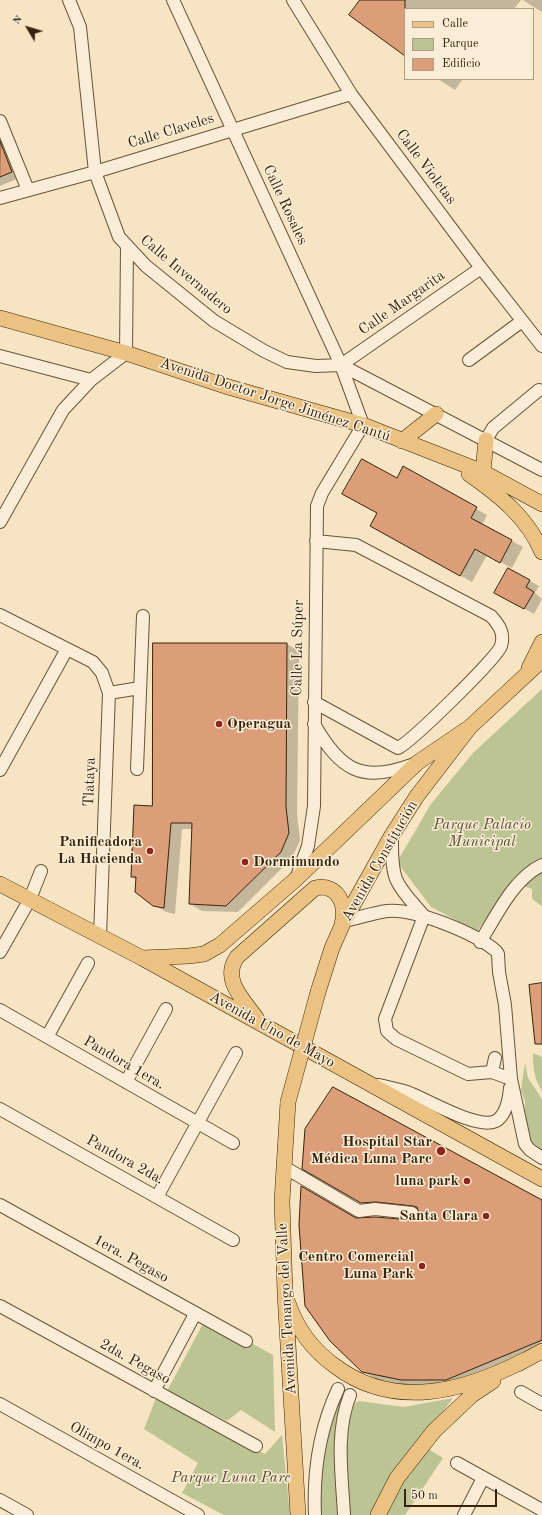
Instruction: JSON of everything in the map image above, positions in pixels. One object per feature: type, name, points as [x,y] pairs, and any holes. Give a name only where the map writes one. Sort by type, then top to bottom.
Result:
[{"type":"main road","name":"Avenida Doctor Jorge Jiménez Cantú","points":[[0,318],[126,353],[225,386],[363,425],[449,460],[483,472],[542,504]]},
{"type":"main road","points":[[402,441],[436,414]]},
{"type":"main road","points":[[483,472],[486,440]]},
{"type":"main road","points":[[449,460],[501,497],[515,510],[535,536],[542,552]]},
{"type":"main road","points":[[526,675],[542,642]]},
{"type":"main road","name":"Avenida Constitución","points":[[288,1102],[318,992],[332,948],[392,835],[417,796],[470,727],[542,660]]},
{"type":"main road","points":[[142,958],[204,954],[220,945],[295,880],[417,763],[470,727]]},
{"type":"main road","name":"Avenida Uno de Mayo","points":[[0,884],[142,958],[542,1179]]},
{"type":"main road","points":[[260,1023],[233,985],[231,970],[237,957],[315,888],[329,888],[339,895],[344,915],[343,925]]},
{"type":"main road","name":"Avenida Tenango del Valle","points":[[288,1102],[282,1201],[285,1293],[298,1515]]},
{"type":"main road","points":[[285,1293],[302,1331],[319,1353],[342,1371],[367,1385],[400,1392],[450,1389],[486,1378],[542,1351]]},
{"type":"main road","points":[[378,1515],[397,1478],[434,1431],[472,1395],[525,1360]]},
{"type":"street","name":"Calle Invernadero","points":[[69,0],[80,27],[95,172],[118,237],[146,266],[214,321],[264,351],[288,362],[316,366],[341,365],[542,470]]},
{"type":"street","name":"Calle Rosales","points":[[173,0],[341,365],[363,425]]},
{"type":"street","name":"Calle Violetas","points":[[293,0],[351,94],[481,268],[542,346]]},
{"type":"street","name":"Calle Claveles","points":[[0,198],[95,172],[232,128],[351,94]]},
{"type":"street","points":[[0,121],[28,190]]},
{"type":"street","points":[[0,522],[63,410],[91,380],[126,353],[127,246]]},
{"type":"street","name":"Calle Margarita","points":[[341,365],[481,268]]},
{"type":"street","points":[[469,360],[522,321]]},
{"type":"street","points":[[0,356],[91,380]]},
{"type":"street","points":[[486,440],[493,428],[539,390]]},
{"type":"street","name":"Calle La Súper","points":[[295,880],[308,846],[314,806],[313,723],[317,506],[322,493],[363,425]]},
{"type":"street","points":[[314,702],[398,748],[426,725],[479,672],[501,647],[503,636],[501,627],[491,616],[356,545],[316,541]]},
{"type":"street","name":"Tlataya","points":[[0,615],[93,662],[102,673],[109,693],[100,936]]},
{"type":"street","points":[[137,769],[143,616]]},
{"type":"street","points":[[0,770],[68,649]]},
{"type":"street","points":[[109,693],[140,688]]},
{"type":"street","points":[[313,723],[322,739],[338,760],[361,771],[386,773],[417,763]]},
{"type":"street","points":[[392,835],[393,866],[396,878],[404,892],[424,916]]},
{"type":"street","points":[[480,942],[516,885],[532,870],[542,865]]},
{"type":"street","points":[[0,952],[30,899],[41,870]]},
{"type":"street","points":[[343,925],[387,911],[400,911],[424,916],[445,924],[493,949],[498,954],[499,972],[505,1006],[510,1079],[525,1144],[530,1150],[542,1158]]},
{"type":"street","points":[[424,916],[386,1019],[387,1031],[396,1039],[468,1074],[492,1072],[510,1079]]},
{"type":"street","points":[[47,1037],[88,963]]},
{"type":"street","points":[[126,1082],[166,1009]]},
{"type":"street","name":"Pandora 1era.","points":[[0,1010],[233,1143]]},
{"type":"street","points":[[157,1197],[236,1053]]},
{"type":"street","points":[[492,1072],[495,1058]]},
{"type":"street","points":[[365,1082],[410,1093],[467,1118],[487,1123],[495,1122],[500,1117],[508,1101],[510,1079]]},
{"type":"street","name":"Pandora 2da.","points":[[0,1109],[233,1240]]},
{"type":"street","points":[[284,1167],[359,1211],[375,1209],[412,1213]]},
{"type":"street","name":"1era. Pegaso","points":[[0,1204],[195,1314],[246,1341]]},
{"type":"street","name":"2da. Pegaso","points":[[0,1306],[256,1446]]},
{"type":"street","points":[[154,1391],[195,1314]]},
{"type":"street","points":[[315,1515],[314,1488],[318,1452],[328,1415],[338,1389]]},
{"type":"street","points":[[521,1392],[542,1404]]},
{"type":"street","points":[[344,1515],[340,1438],[342,1421],[350,1394]]},
{"type":"street","name":"Olimpo 1era.","points":[[0,1404],[191,1513]]},
{"type":"street","points":[[457,1463],[542,1510]]},
{"type":"street","points":[[464,1515],[484,1478]]},
{"type":"street","points":[[0,1500],[27,1515]]},
{"type":"green space","name":"Parque Palacio Municipal","points":[[542,689],[542,859],[539,859],[510,888],[477,931],[431,907],[397,862],[431,804],[473,753]]},
{"type":"green space","points":[[542,869],[542,906],[532,899],[532,889],[521,885]]},
{"type":"green space","points":[[533,1053],[542,1057],[542,1091],[534,1073]]},
{"type":"green space","points":[[525,1063],[528,1078],[542,1099],[542,1157],[527,1139],[524,1121],[525,1101],[521,1090]]},
{"type":"green space","name":"Parque Luna Parc","points":[[206,1318],[273,1355],[275,1432],[241,1410],[227,1421],[167,1391]]},
{"type":"green space","name":"Parque Luna Parc","points":[[156,1398],[265,1454],[282,1435],[290,1515],[224,1515],[182,1493],[198,1463],[144,1429]]},
{"type":"green space","points":[[453,1398],[422,1439],[374,1515],[348,1515],[345,1430],[353,1404],[359,1401],[404,1407]]},
{"type":"green space","points":[[339,1399],[343,1401],[341,1515],[317,1515],[320,1453]]},
{"type":"green space","points":[[425,1447],[443,1458],[405,1515],[382,1515]]},
{"type":"building","points":[[360,0],[405,0],[404,55],[349,15]]},
{"type":"building","points":[[0,141],[12,172],[0,177]]},
{"type":"building","points":[[362,459],[397,478],[403,466],[477,507],[471,518],[512,540],[500,563],[475,549],[460,576],[370,526],[377,513],[342,494]]},
{"type":"building","points":[[508,568],[530,580],[526,587],[534,592],[524,609],[494,593]]},
{"type":"building","name":"Operagua","points":[[153,643],[287,643],[286,807],[289,833],[281,852],[226,906],[189,904],[192,823],[171,823],[164,908],[153,906],[135,892],[136,877],[131,877],[134,805],[152,806]]},
{"type":"building","points":[[542,983],[542,1044],[535,1044],[529,985]]},
{"type":"building","name":"Centro Comercial Luna Park","points":[[333,1087],[542,1200],[542,1340],[446,1380],[401,1380],[362,1372],[330,1341],[305,1306],[299,1225],[301,1186],[356,1218],[375,1217],[412,1220],[418,1218],[419,1213],[417,1207],[413,1206],[376,1202],[361,1203],[302,1169],[305,1129]]},
{"type":"place","name":"Operagua","points":[[219,724]]},
{"type":"place","name":"Panificadora La Hacienda","points":[[150,851]]},
{"type":"place","name":"Dormimundo","points":[[245,862]]},
{"type":"place","name":"Hospital Star Médica Luna Parc","points":[[441,1151]]},
{"type":"place","name":"luna park","points":[[467,1181]]},
{"type":"place","name":"Santa Clara","points":[[486,1216]]},
{"type":"place","name":"Centro Comercial Luna Park","points":[[422,1266]]}]
